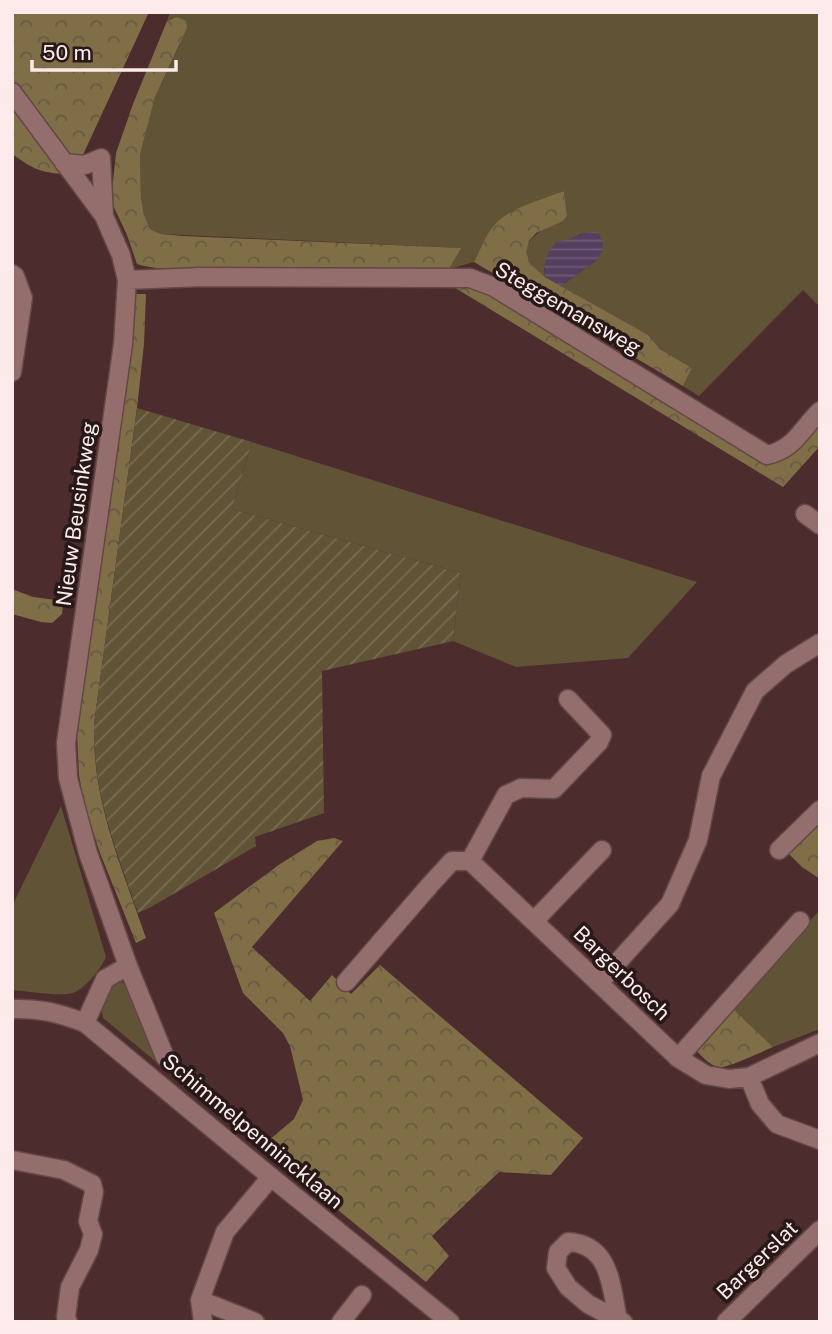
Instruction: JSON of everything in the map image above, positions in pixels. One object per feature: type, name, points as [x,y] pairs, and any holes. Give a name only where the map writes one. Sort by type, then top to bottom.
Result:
[{"type":"street","name":"Nieuw Beusinkweg","points":[[12,92],[104,216],[121,255],[127,280],[123,344],[66,743],[68,778],[88,853],[128,966],[165,1057]]},
{"type":"street","points":[[64,163],[85,165],[101,158],[104,216]]},
{"type":"street","points":[[12,274],[23,298],[12,372]]},
{"type":"street","name":"Steggemansweg","points":[[127,280],[202,277],[470,278],[494,287],[767,455],[780,452],[791,445],[820,411]]},
{"type":"street","points":[[599,983],[670,905],[698,840],[711,776],[755,691],[786,664],[820,643]]},
{"type":"street","points":[[346,982],[452,861],[471,861],[506,795],[521,788],[554,789],[599,742],[603,735],[568,699]]},
{"type":"street","points":[[779,850],[820,810]]},
{"type":"street","points":[[534,921],[602,850]]},
{"type":"street","name":"Bargerbosch","points":[[471,861],[678,1058],[706,1075],[729,1079],[750,1077],[820,1043]]},
{"type":"street","points":[[678,1058],[800,921]]},
{"type":"street","points":[[85,1023],[105,979],[128,966]]},
{"type":"street","name":"Schimmelpennincklaan","points":[[12,1009],[42,1009],[85,1023],[450,1322]]},
{"type":"street","points":[[750,1077],[760,1104],[777,1124],[820,1140]]},
{"type":"street","points":[[12,1160],[64,1170],[92,1184],[94,1192],[88,1221],[93,1234],[89,1250],[70,1287],[66,1317],[68,1322]]},
{"type":"street","points":[[203,1322],[200,1300],[225,1232],[271,1177]]},
{"type":"street","name":"Bargerslat","points":[[726,1322],[820,1230]]},
{"type":"street","points":[[341,1322],[362,1295]]},
{"type":"street","points":[[200,1300],[256,1322]]},
{"type":"shaded area","points":[[170,12],[820,12],[820,307],[803,290],[699,396],[683,386],[692,368],[660,349],[647,335],[561,286],[597,260],[591,232],[564,242],[544,268],[545,277],[532,266],[526,249],[529,242],[543,229],[567,216],[564,191],[504,216],[491,230],[474,262],[449,269],[460,248],[161,234],[150,229],[144,215],[140,155],[155,97],[180,44],[173,18],[167,21]]},
{"type":"shaded area","points":[[598,232],[603,243],[597,260],[561,286],[545,277],[546,258],[556,242]]},
{"type":"shaded area","points":[[137,408],[252,442],[232,509],[461,573],[453,641],[322,671],[324,813],[255,837],[256,846],[138,913],[101,797],[94,728]]},
{"type":"shaded area","points":[[252,442],[697,582],[628,658],[516,667],[453,641],[461,573],[232,509]]},
{"type":"shaded area","points":[[61,806],[106,957],[92,978],[73,993],[12,990],[12,906]]},
{"type":"shaded area","points":[[820,910],[820,1029],[773,1047],[730,1006]]},
{"type":"shaded area","points":[[120,982],[136,993],[160,1065],[103,1018],[101,1006],[109,985]]},
{"type":"green space","points":[[12,12],[149,12],[81,159],[72,159],[12,81]]},
{"type":"green space","points":[[177,17],[186,21],[187,28],[155,97],[140,155],[141,198],[150,229],[161,234],[183,236],[461,248],[449,269],[168,269],[137,264],[111,201],[116,153],[167,21]]},
{"type":"green space","points":[[12,107],[62,174],[36,168],[12,154]]},
{"type":"green space","points":[[564,191],[567,216],[563,221],[536,233],[529,241],[526,252],[530,264],[545,277],[648,335],[660,349],[692,368],[683,386],[474,262],[488,234],[504,216]]},
{"type":"green space","points":[[477,282],[767,455],[820,411],[820,446],[783,487],[447,283]]},
{"type":"green space","points":[[131,294],[146,294],[144,344],[94,732],[102,803],[146,938],[136,943],[100,853],[84,804],[79,775],[77,733],[80,683],[129,366]]},
{"type":"green space","points":[[12,589],[33,597],[56,600],[63,604],[62,614],[52,623],[12,614]]},
{"type":"green space","points":[[820,819],[820,879],[802,867],[787,852]]},
{"type":"green space","points":[[334,838],[343,841],[252,947],[310,1001],[332,975],[351,994],[380,965],[583,1138],[551,1175],[499,1172],[432,1236],[449,1256],[426,1282],[261,1147],[294,1119],[303,1100],[290,1046],[283,1033],[243,993],[214,913],[280,864],[317,841]]},
{"type":"green space","points":[[730,1006],[773,1047],[719,1067],[708,1062],[692,1046]]}]
